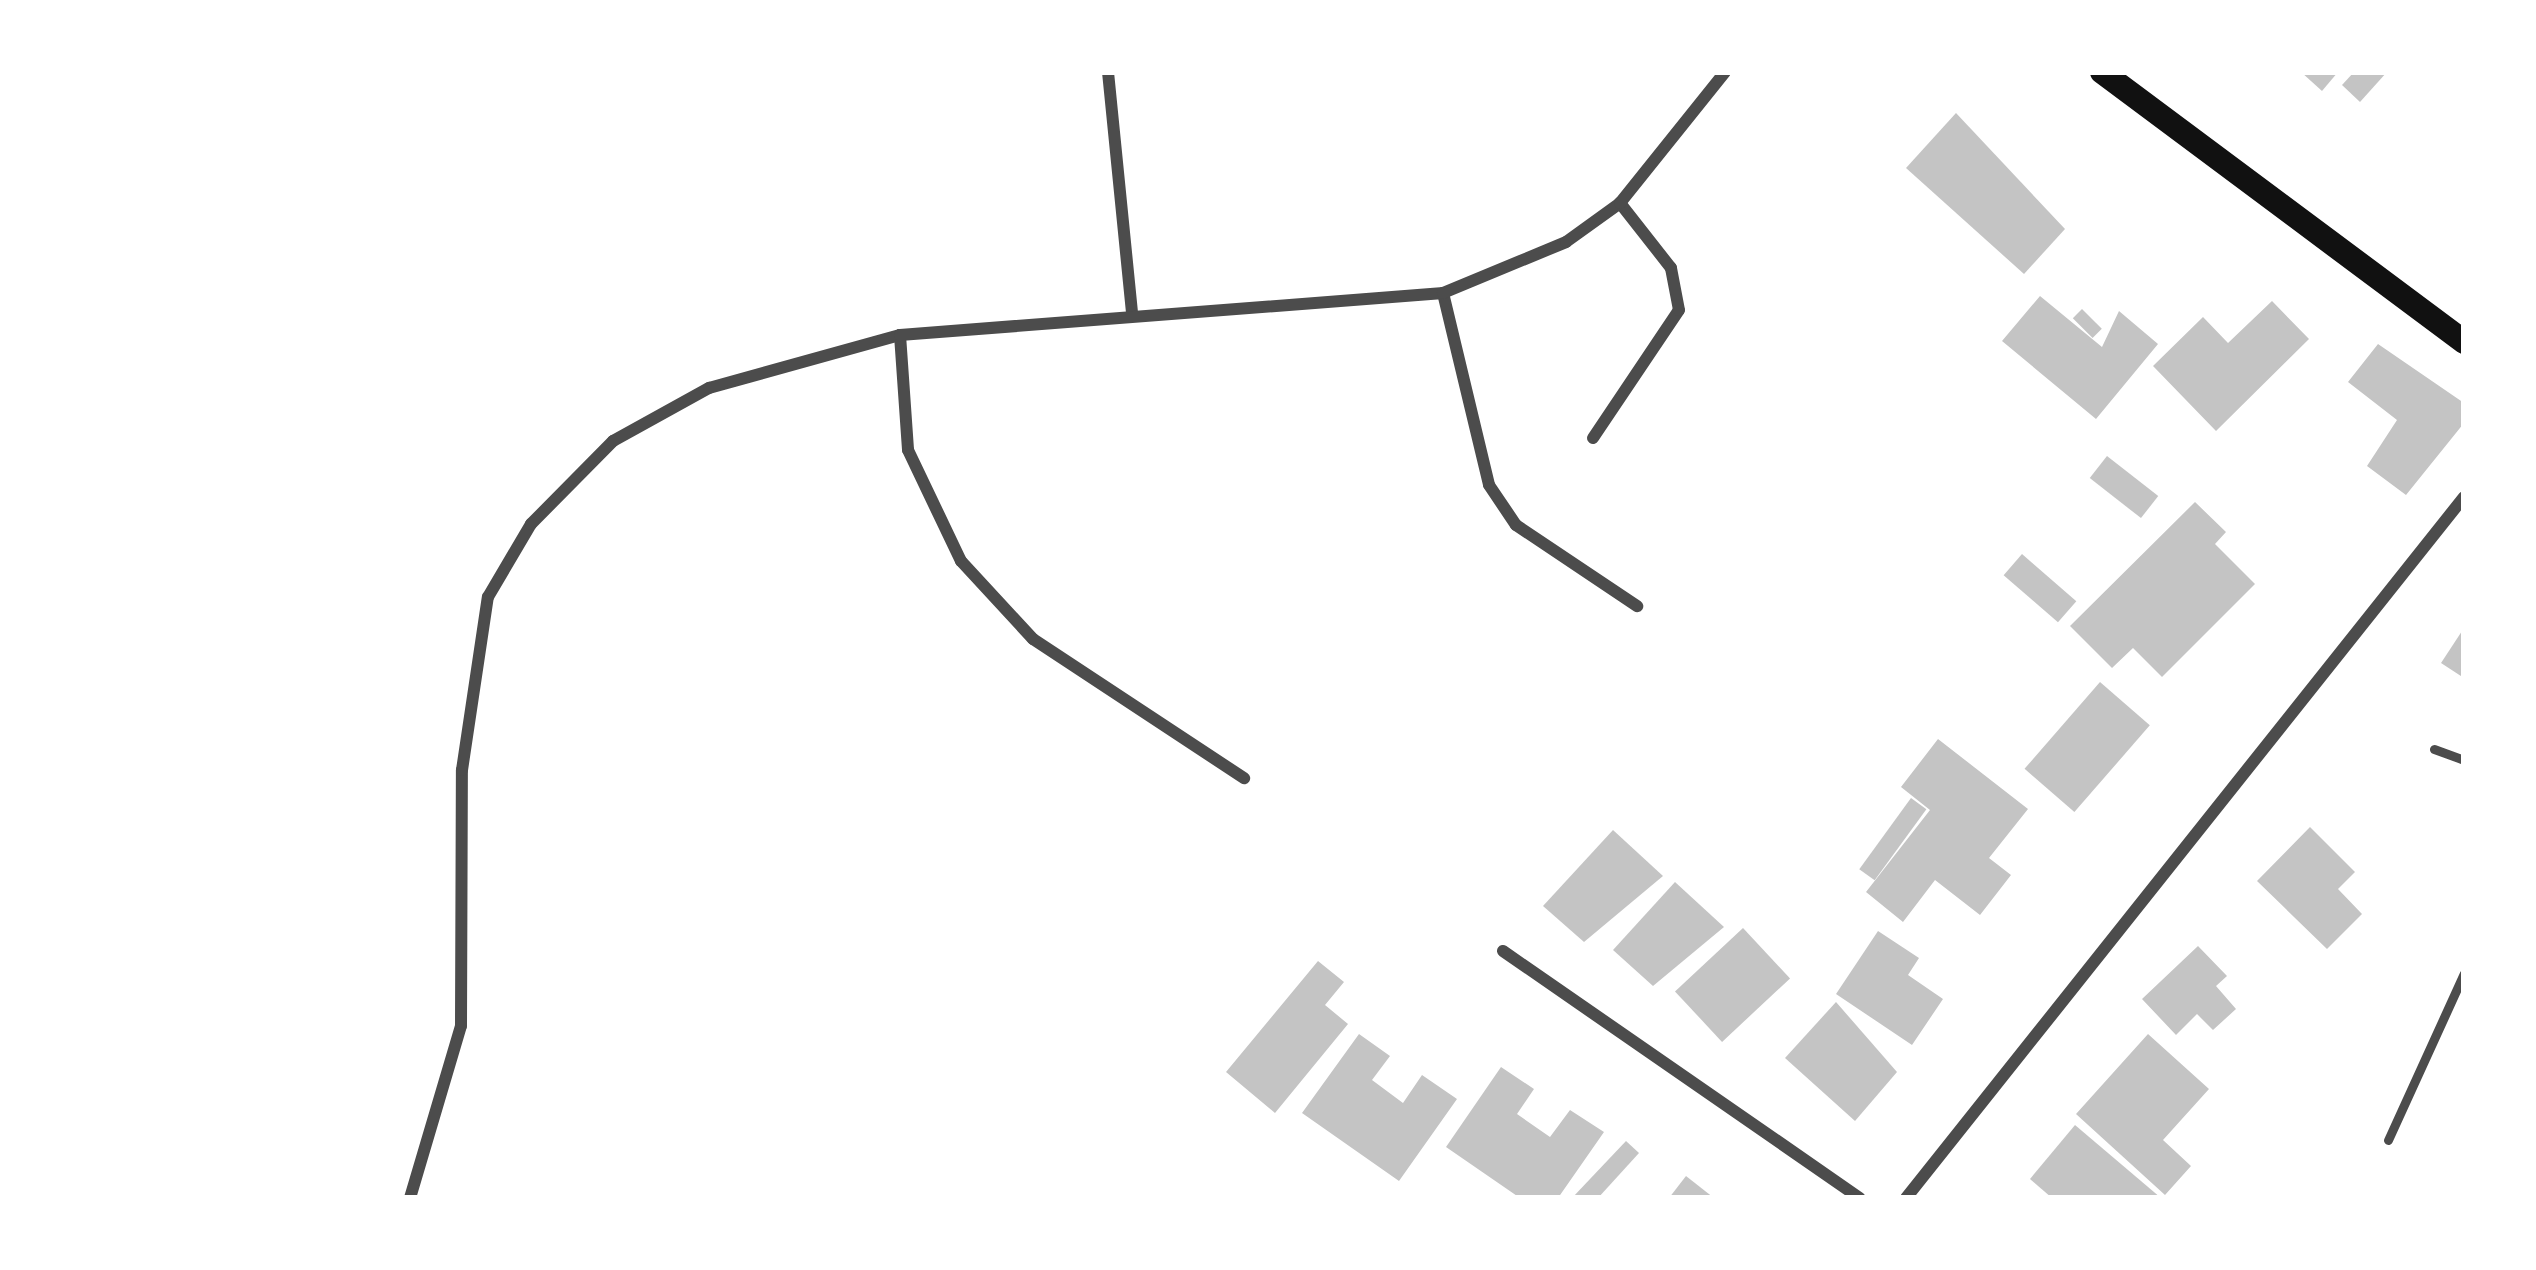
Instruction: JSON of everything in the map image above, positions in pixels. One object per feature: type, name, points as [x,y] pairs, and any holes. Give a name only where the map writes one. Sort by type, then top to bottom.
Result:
[{"type":"main road","points":[[2102,72],[2464,342]]},
{"type":"street","points":[[1108,72],[1132,312]]},
{"type":"street","points":[[410,1198],[461,1027],[462,770],[488,597],[531,524],[613,441],[709,388],[900,335],[1132,312],[1443,293],[1566,242],[1620,203],[1725,72]]},
{"type":"street","points":[[1593,438],[1679,310],[1671,268],[1620,203]]},
{"type":"street","points":[[1443,293],[1489,485],[1516,525],[1637,606]]},
{"type":"street","points":[[900,335],[908,450],[961,561],[1033,639],[1244,778]]},
{"type":"street","points":[[1906,1198],[2464,497]]},
{"type":"street","points":[[1503,951],[1860,1198]]},
{"type":"lane","points":[[2434,749],[2464,760]]},
{"type":"lane","points":[[2388,1140],[2464,973]]},
{"type":"building","points":[[2301,72],[2338,72],[2322,91]]},
{"type":"building","points":[[2354,72],[2387,72],[2360,102],[2342,85]]},
{"type":"building","points":[[1956,113],[2065,229],[2024,274],[1906,168]]},
{"type":"building","points":[[2040,296],[2102,347],[2119,311],[2158,344],[2096,419],[2002,341]]},
{"type":"building","points":[[2272,301],[2309,339],[2216,431],[2153,366],[2203,317],[2228,343]]},
{"type":"building","points":[[2082,309],[2102,329],[2093,338],[2073,318]]},
{"type":"building","points":[[2378,344],[2464,403],[2464,423],[2406,495],[2367,466],[2397,420],[2348,382]]},
{"type":"building","points":[[2107,456],[2158,496],[2141,518],[2090,478]]},
{"type":"building","points":[[2195,502],[2226,532],[2215,544],[2255,584],[2162,677],[2133,648],[2112,668],[2070,626]]},
{"type":"building","points":[[2022,554],[2076,601],[2058,622],[2004,575]]},
{"type":"building","points":[[2464,628],[2464,678],[2441,663]]},
{"type":"building","points":[[2100,682],[2150,725],[2074,812],[2025,769]]},
{"type":"building","points":[[1938,739],[2028,809],[1989,858],[2011,875],[1980,915],[1935,880],[1903,922],[1866,892],[1930,810],[1901,787]]},
{"type":"building","points":[[1911,798],[1926,809],[1875,880],[1859,869]]},
{"type":"building","points":[[2310,827],[2355,872],[2338,889],[2362,914],[2327,949],[2257,881]]},
{"type":"building","points":[[1613,830],[1663,876],[1584,942],[1543,906]]},
{"type":"building","points":[[1675,882],[1724,927],[1653,986],[1613,950]]},
{"type":"building","points":[[1743,928],[1790,978],[1722,1042],[1675,991]]},
{"type":"building","points":[[1878,931],[1919,958],[1908,975],[1943,999],[1912,1045],[1836,994]]},
{"type":"building","points":[[2198,946],[2227,976],[2216,986],[2236,1009],[2213,1030],[2197,1014],[2176,1035],[2142,999]]},
{"type":"building","points":[[1318,961],[1344,982],[1325,1005],[1348,1024],[1275,1113],[1226,1072]]},
{"type":"building","points":[[1836,1002],[1897,1072],[1855,1121],[1785,1058]]},
{"type":"building","points":[[1359,1034],[1390,1056],[1372,1080],[1403,1103],[1422,1075],[1457,1099],[1399,1181],[1302,1113]]},
{"type":"building","points":[[2148,1034],[2209,1089],[2163,1140],[2191,1166],[2165,1195],[2076,1114]]},
{"type":"building","points":[[1501,1067],[1534,1089],[1517,1114],[1550,1137],[1570,1110],[1604,1132],[1558,1198],[1520,1198],[1446,1147]]},
{"type":"building","points":[[2075,1125],[2161,1198],[2052,1198],[2030,1179]]},
{"type":"building","points":[[1626,1141],[1639,1153],[1598,1198],[1572,1198]]},
{"type":"building","points":[[1686,1176],[1714,1198],[1669,1198]]}]
